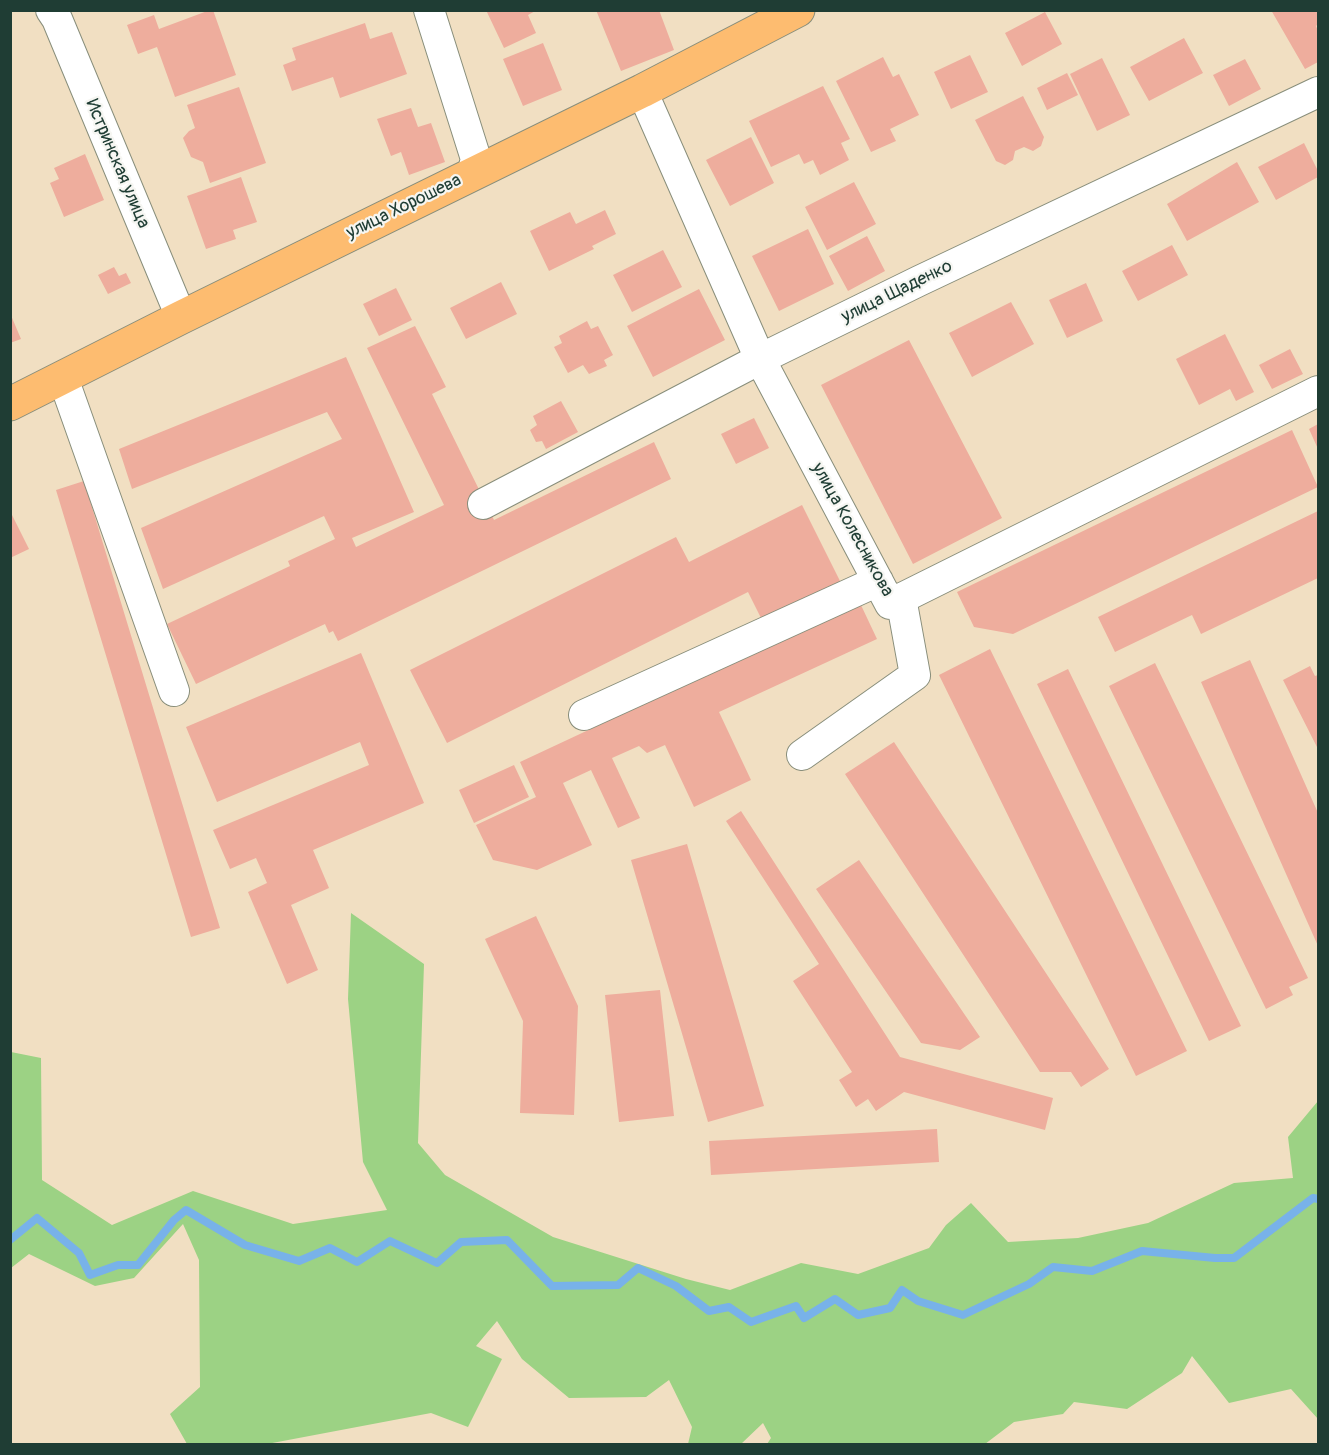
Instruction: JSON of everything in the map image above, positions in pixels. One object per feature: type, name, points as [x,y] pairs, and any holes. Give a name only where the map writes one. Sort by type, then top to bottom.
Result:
[{"type":"main road","name":"улица Хорошева","points":[[10,404],[642,91],[798,10]]},
{"type":"street","name":"Истринская улица","points":[[51,10],[62,30],[180,318]]},
{"type":"street","points":[[429,10],[476,159],[472,174]]},
{"type":"street","name":"улица Колесникова","points":[[642,91],[760,359],[890,590],[1318,391]]},
{"type":"street","name":"улица Щаденко","points":[[483,504],[760,359],[918,281],[1318,92]]},
{"type":"street","points":[[63,378],[174,692]]},
{"type":"street","points":[[584,715],[890,590],[915,675],[802,755]]},
{"type":"green space","points":[[351,913],[424,964],[418,1143],[445,1175],[553,1237],[686,1279],[730,1290],[801,1263],[858,1274],[929,1248],[946,1225],[971,1203],[1008,1242],[1078,1238],[1148,1223],[1234,1183],[1293,1178],[1288,1137],[1318,1101],[1318,1419],[1291,1389],[1229,1403],[1192,1356],[1182,1373],[1127,1409],[1074,1402],[1063,1414],[1014,1422],[985,1444],[767,1444],[771,1438],[763,1423],[741,1444],[688,1444],[692,1427],[669,1380],[646,1397],[569,1398],[522,1359],[497,1321],[476,1346],[502,1359],[468,1427],[431,1413],[267,1444],[187,1444],[170,1414],[200,1387],[199,1260],[183,1224],[134,1278],[95,1286],[29,1254],[11,1268],[11,1052],[41,1058],[42,1180],[112,1225],[193,1191],[293,1224],[387,1210],[363,1162],[348,999]]},
{"type":"building","points":[[213,10],[236,75],[175,97],[157,47],[138,54],[127,25],[154,15],[159,29]]},
{"type":"building","points":[[486,10],[537,10],[528,15],[536,33],[504,48]]},
{"type":"building","points":[[596,10],[659,10],[674,50],[621,71]]},
{"type":"building","points":[[1271,10],[1318,10],[1316,26],[1318,62],[1305,69]]},
{"type":"building","points":[[1045,12],[1062,44],[1022,66],[1005,33]]},
{"type":"building","points":[[365,23],[370,39],[392,32],[407,74],[340,98],[333,77],[292,91],[283,65],[296,60],[292,48]]},
{"type":"building","points":[[1184,38],[1203,73],[1149,101],[1130,67]]},
{"type":"building","points":[[543,43],[562,90],[523,106],[503,59]]},
{"type":"building","points":[[970,55],[988,92],[951,109],[934,72]]},
{"type":"building","points":[[883,57],[893,77],[899,74],[919,115],[890,129],[896,141],[871,152],[836,81]]},
{"type":"building","points":[[1102,58],[1130,115],[1097,131],[1070,74]]},
{"type":"building","points":[[1245,59],[1261,89],[1229,106],[1213,75]]},
{"type":"building","points":[[1067,73],[1078,95],[1047,110],[1037,88]]},
{"type":"building","points":[[823,86],[850,139],[841,143],[849,160],[820,175],[813,160],[804,164],[799,154],[771,167],[749,121]]},
{"type":"building","points":[[239,87],[266,163],[210,183],[203,162],[191,157],[183,138],[195,128],[187,105]]},
{"type":"building","points":[[1023,96],[1044,137],[1041,146],[1033,151],[1024,147],[1015,151],[1013,160],[1005,165],[996,161],[975,120]]},
{"type":"building","points":[[411,108],[418,127],[431,123],[445,162],[409,175],[401,152],[391,156],[377,119]]},
{"type":"building","points":[[751,137],[774,183],[730,206],[706,160]]},
{"type":"building","points":[[1304,143],[1318,171],[1318,177],[1276,200],[1258,167]]},
{"type":"building","points":[[85,154],[104,200],[64,217],[50,183],[59,179],[54,168]]},
{"type":"building","points":[[1237,162],[1259,202],[1187,241],[1167,204]]},
{"type":"building","points":[[241,177],[257,222],[233,230],[236,239],[206,249],[187,196]]},
{"type":"building","points":[[854,182],[876,224],[827,250],[805,207]]},
{"type":"building","points":[[605,210],[616,234],[592,246],[594,249],[549,271],[530,231],[570,212],[576,224]]},
{"type":"building","points":[[808,229],[834,284],[779,311],[752,256]]},
{"type":"building","points":[[867,236],[885,271],[848,291],[829,256]]},
{"type":"building","points":[[1172,245],[1188,275],[1138,301],[1122,271]]},
{"type":"building","points":[[663,250],[682,287],[632,312],[613,275]]},
{"type":"building","points":[[114,267],[119,276],[126,273],[131,283],[108,294],[98,275]]},
{"type":"building","points":[[501,282],[517,314],[466,339],[450,308]]},
{"type":"building","points":[[1086,283],[1103,321],[1067,338],[1049,300]]},
{"type":"building","points":[[396,288],[412,320],[379,336],[363,304]]},
{"type":"building","points":[[699,289],[725,340],[653,377],[627,326]]},
{"type":"building","points":[[1011,302],[1034,344],[972,377],[949,333]]},
{"type":"building","points":[[10,313],[21,339],[10,343]]},
{"type":"building","points":[[587,321],[591,329],[598,326],[613,355],[604,360],[607,366],[589,374],[583,365],[568,373],[554,347],[562,343],[559,336]]},
{"type":"building","points":[[415,326],[446,387],[432,394],[494,520],[654,442],[671,479],[338,641],[333,631],[329,633],[325,624],[196,684],[167,624],[290,566],[288,561],[335,539],[324,516],[163,589],[141,528],[342,439],[327,412],[132,489],[119,449],[346,357],[414,512],[352,538],[356,547],[444,505],[367,348]]},
{"type":"building","points":[[1225,334],[1254,392],[1236,401],[1230,389],[1199,405],[1176,359]]},
{"type":"building","points":[[909,340],[1002,518],[913,564],[821,385]]},
{"type":"building","points":[[1290,349],[1303,374],[1272,389],[1259,365]]},
{"type":"building","points":[[561,401],[578,432],[546,449],[542,441],[536,442],[530,430],[537,425],[533,416]]},
{"type":"building","points":[[754,418],[769,448],[736,464],[721,434]]},
{"type":"building","points":[[1318,424],[1318,449],[1309,429]]},
{"type":"building","points":[[1292,430],[1318,487],[1013,634],[974,627],[957,592]]},
{"type":"building","points":[[84,481],[220,928],[191,937],[56,490]]},
{"type":"building","points":[[802,505],[843,587],[765,626],[748,592],[447,743],[410,670],[676,537],[689,562]]},
{"type":"building","points":[[10,511],[29,549],[10,558]]},
{"type":"building","points":[[1318,511],[1318,578],[1201,634],[1192,615],[1115,652],[1098,617]]},
{"type":"building","points":[[860,603],[877,639],[719,712],[751,780],[694,807],[665,745],[647,753],[639,746],[612,758],[640,818],[618,828],[591,770],[563,783],[592,845],[537,870],[493,860],[476,825],[536,797],[520,762]]},
{"type":"building","points":[[990,649],[1187,1051],[1136,1076],[939,675]]},
{"type":"building","points":[[361,653],[424,803],[313,850],[329,888],[291,905],[318,970],[287,984],[248,892],[267,883],[256,858],[230,869],[213,830],[369,765],[360,742],[217,802],[186,727]]},
{"type":"building","points":[[1250,660],[1318,813],[1318,946],[1201,682]]},
{"type":"building","points":[[1155,663],[1308,978],[1289,987],[1293,995],[1266,1009],[1109,686]]},
{"type":"building","points":[[1310,666],[1315,676],[1318,675],[1318,749],[1283,680]]},
{"type":"building","points":[[1068,669],[1241,1026],[1209,1041],[1037,684]]},
{"type":"building","points":[[894,742],[1109,1069],[1081,1087],[1071,1072],[1040,1072],[845,774]]},
{"type":"building","points":[[514,765],[529,797],[474,823],[459,790]]},
{"type":"building","points":[[741,811],[900,1057],[1053,1098],[1045,1130],[904,1092],[876,1111],[868,1099],[856,1107],[839,1080],[852,1072],[793,981],[819,964],[726,821]]},
{"type":"building","points":[[687,844],[764,1106],[708,1122],[631,860]]},
{"type":"building","points":[[859,860],[980,1037],[960,1050],[921,1043],[816,889]]},
{"type":"building","points":[[536,916],[578,1006],[574,1115],[520,1113],[523,1021],[485,939]]},
{"type":"building","points":[[660,990],[674,1116],[619,1122],[605,995]]},
{"type":"building","points":[[937,1129],[939,1162],[711,1175],[709,1141]]},
{"type":"waterway","points":[[10,1240],[37,1218],[79,1253],[90,1275],[118,1265],[138,1265],[174,1220],[186,1210],[245,1245],[299,1261],[330,1248],[357,1262],[390,1241],[437,1263],[461,1242],[507,1240],[552,1286],[618,1285],[638,1268],[676,1286],[709,1311],[729,1307],[751,1322],[796,1306],[804,1318],[835,1299],[858,1315],[890,1308],[902,1290],[918,1301],[963,1315],[1029,1284],[1053,1267],[1092,1271],[1142,1251],[1234,1258],[1313,1198],[1318,1199]]}]
